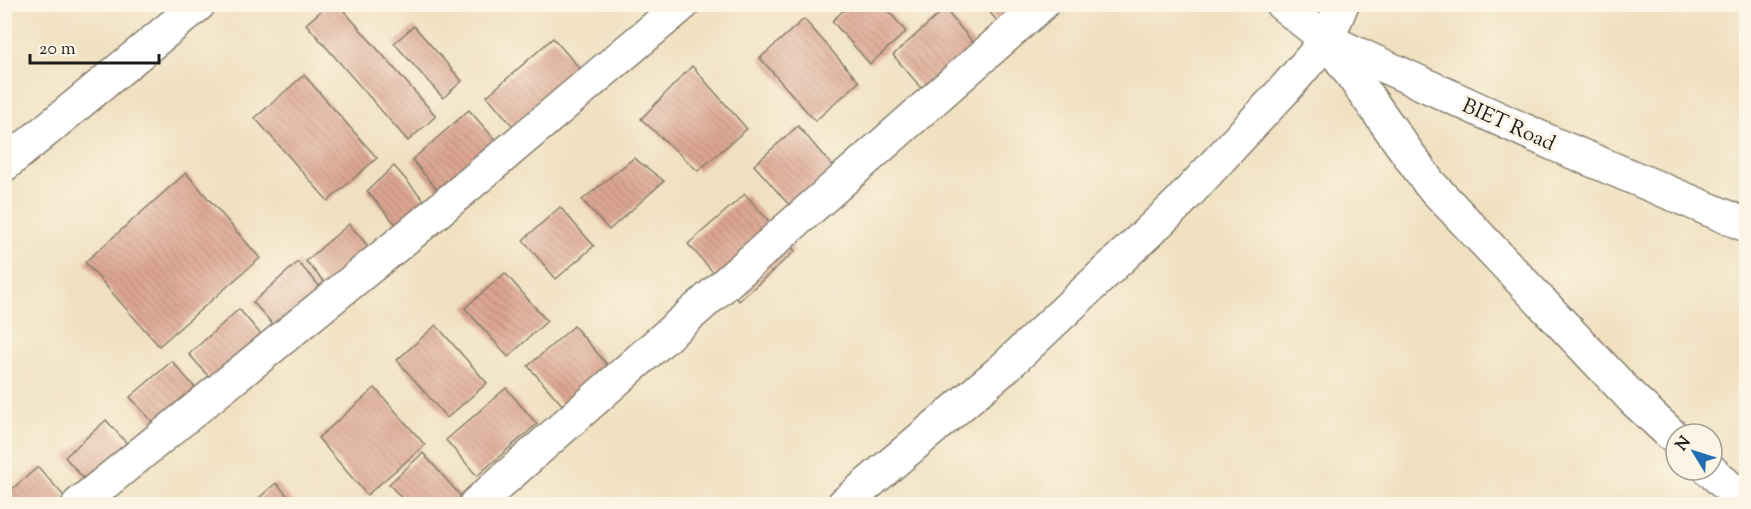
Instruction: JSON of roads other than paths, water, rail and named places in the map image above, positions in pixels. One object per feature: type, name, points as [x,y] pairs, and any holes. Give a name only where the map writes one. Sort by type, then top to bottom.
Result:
[{"type":"street","points":[[4,165],[199,4]]},
{"type":"street","points":[[79,504],[414,232],[683,4]]},
{"type":"street","points":[[476,504],[1042,4]]},
{"type":"street","name":"BIET Road","points":[[1282,4],[1327,40],[1556,145],[1746,225]]},
{"type":"street","points":[[844,504],[1002,370],[1178,204],[1327,40],[1342,4]]},
{"type":"street","points":[[1327,40],[1429,183],[1633,399],[1664,428]]},
{"type":"street","points":[[1723,482],[1746,503]]}]
